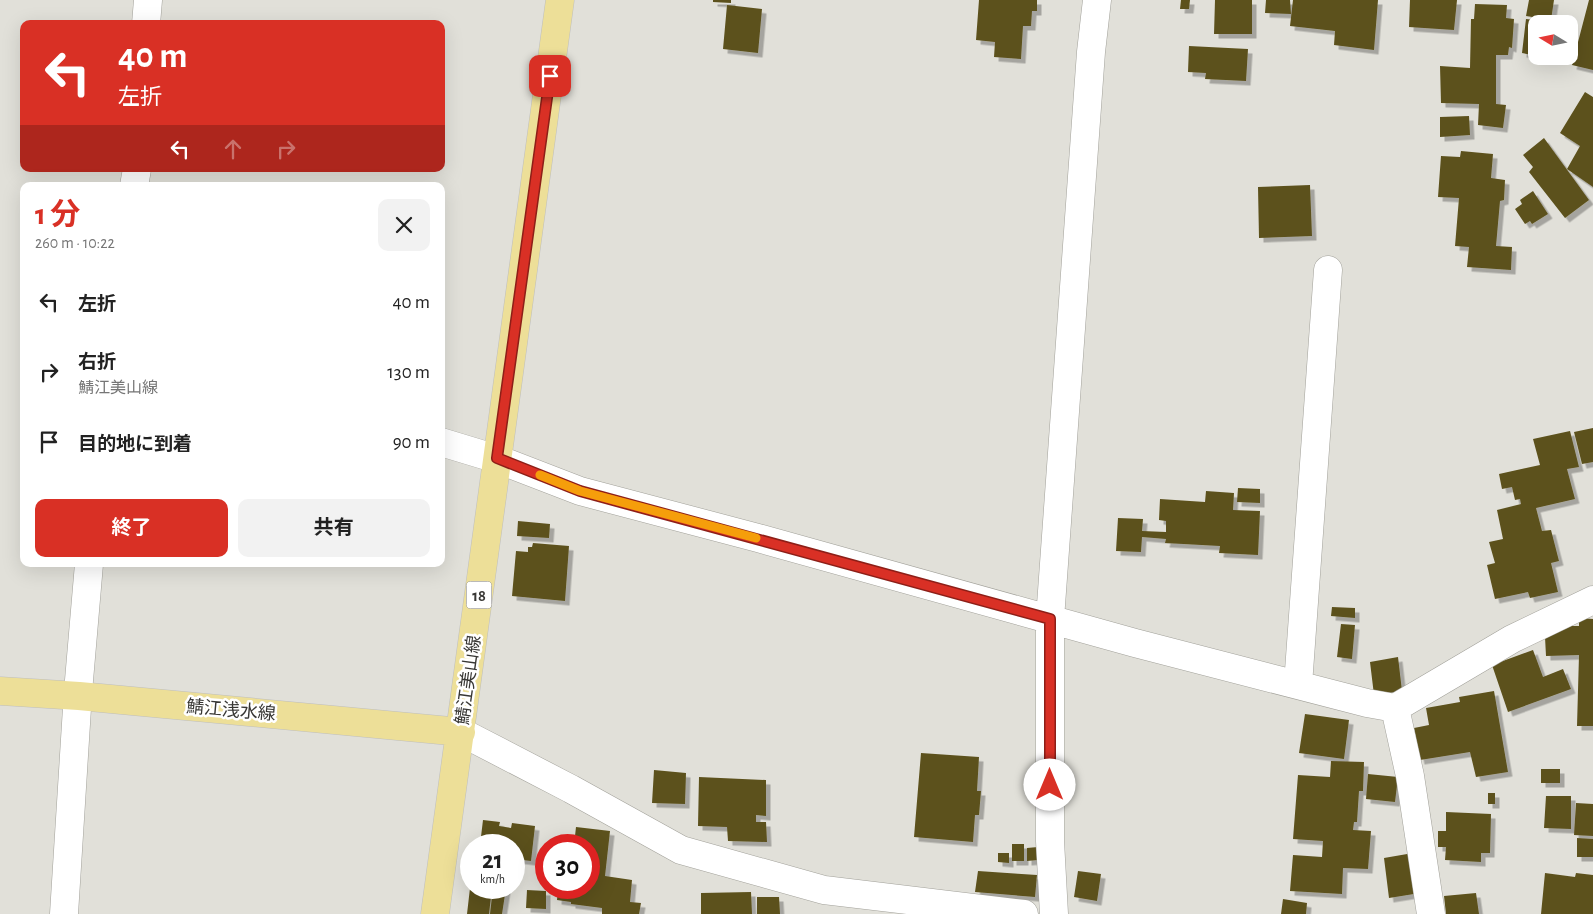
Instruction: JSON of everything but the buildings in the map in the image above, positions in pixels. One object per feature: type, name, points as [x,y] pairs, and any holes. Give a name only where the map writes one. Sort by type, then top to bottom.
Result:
[{"type":"main road","name":"鯖江美山線","points":[[435,914],[560,0]]},
{"type":"main road","name":"鯖江浅水線","points":[[0,691],[79,696],[461,732]]},
{"type":"street","points":[[146,20],[148,0]]},
{"type":"street","points":[[1054,914],[1050,841],[1050,619],[1091,52],[1097,0]]},
{"type":"street","points":[[1298,685],[1328,270]]},
{"type":"street","points":[[445,443],[497,458],[580,491],[1050,619],[1367,703],[1394,708],[1512,639],[1593,600]]},
{"type":"street","points":[[64,914],[89,567]]},
{"type":"street","points":[[1394,708],[1410,776],[1431,914]]},
{"type":"street","points":[[461,732],[571,789],[681,850],[824,890],[1024,914]]},
{"type":"slow traffic","points":[[540,475],[580,491],[756,538]]},
{"type":"route","points":[[550,76],[497,458],[580,491],[1050,619],[1050,785]]}]
